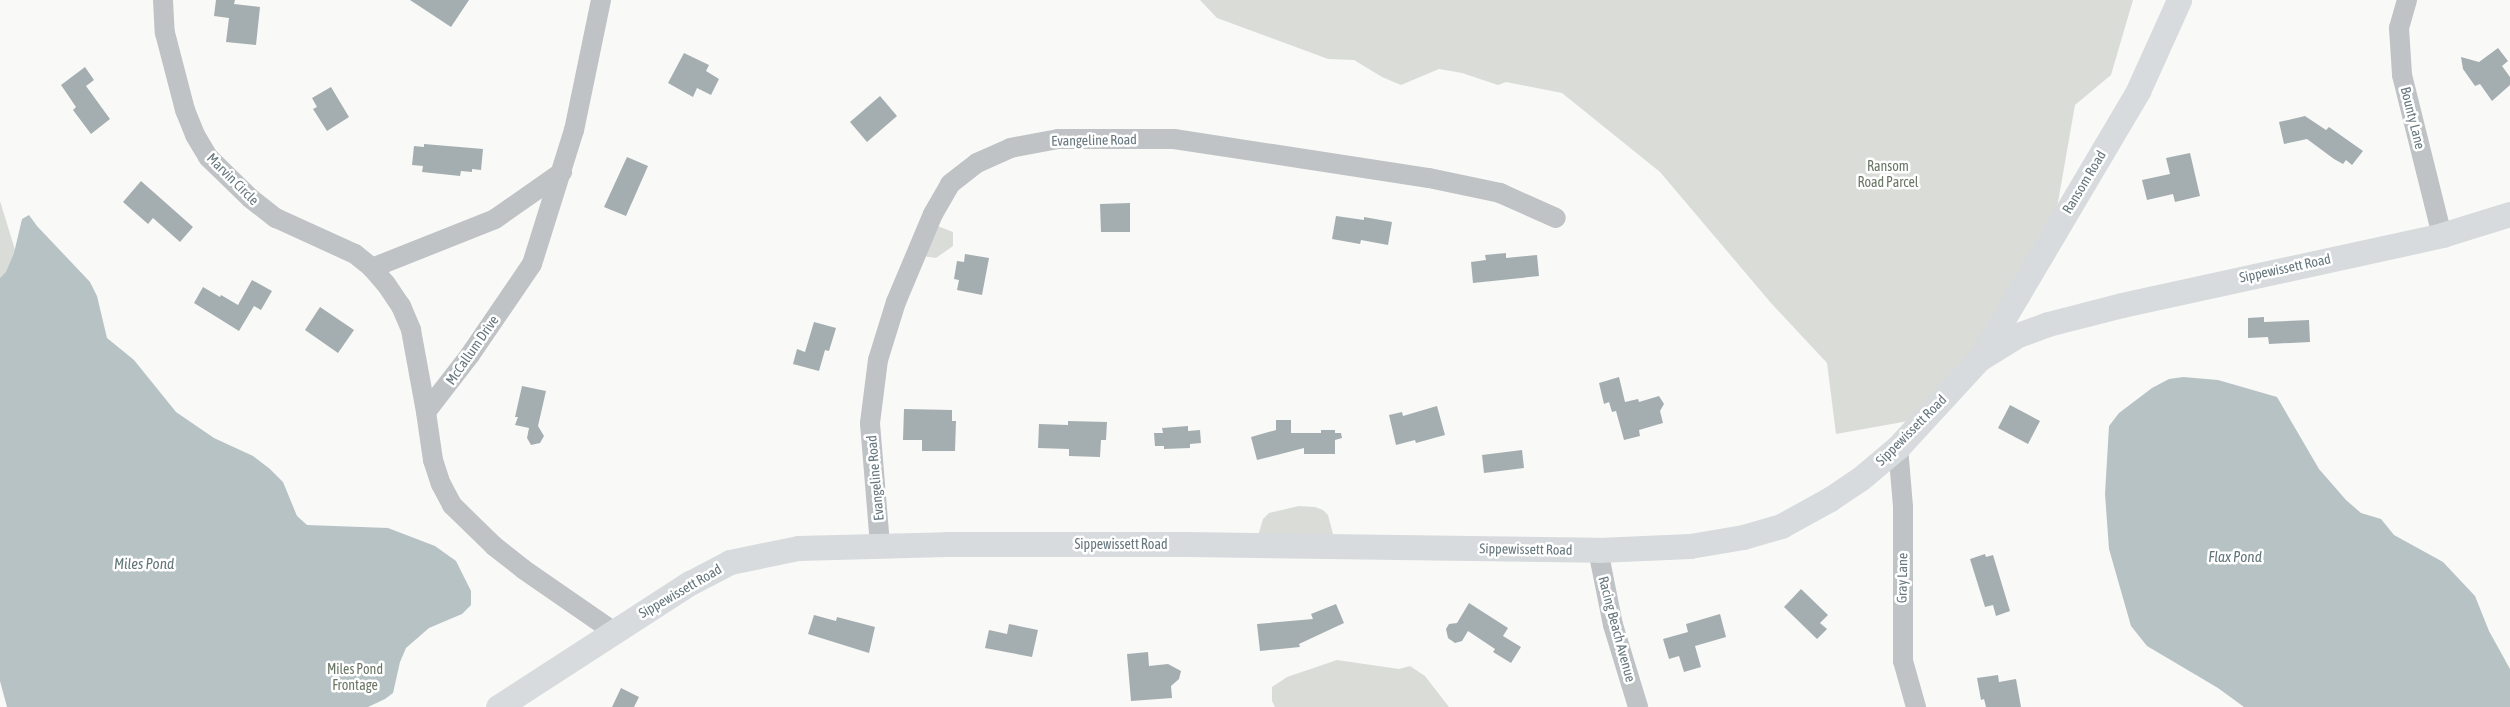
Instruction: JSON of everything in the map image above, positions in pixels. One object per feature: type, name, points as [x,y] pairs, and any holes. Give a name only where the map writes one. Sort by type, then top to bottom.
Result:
[{"type":"main road","name":"Ransom Road","points":[[1979,359],[2138,91],[2179,0]]},
{"type":"main road","name":"Sippewissett Road","points":[[498,707],[690,582],[730,562],[798,548],[880,545],[1175,544],[1598,550],[1690,546],[1764,532],[1781,526],[1830,499],[1875,467],[1898,447],[1979,359],[2018,335],[2085,314],[2194,288],[2442,234],[2510,214]]},
{"type":"street","name":"Marvin Circle","points":[[162,0],[165,33],[185,110],[195,135],[208,157],[250,198],[276,218],[356,254],[372,268],[401,306],[411,330],[426,412]]},
{"type":"street","name":"McCallum Drive","points":[[426,412],[470,356],[532,264],[562,172],[580,102],[601,0]]},
{"type":"street","name":"Bounty Lane","points":[[2407,0],[2399,28],[2402,75],[2442,234]]},
{"type":"street","name":"Evangeline Road","points":[[880,545],[870,423],[878,360],[896,302],[933,214],[950,184],[977,163],[1010,148],[1058,139],[1174,139],[1429,178],[1500,193],[1556,218]]},
{"type":"street","points":[[372,268],[495,219],[562,172]]},
{"type":"street","points":[[426,412],[433,460],[441,484],[452,505],[494,546],[523,569],[613,631]]},
{"type":"street","name":"Gray Lane","points":[[1898,447],[1903,506],[1902,661],[1916,707]]},
{"type":"street","name":"Racing Beach Avenue","points":[[1598,550],[1613,625],[1638,707]]},
{"type":"green space","name":"Ransom Road Parcel","points":[[1200,0],[2133,0],[2111,75],[2075,105],[2050,248],[1931,417],[1836,434],[1827,363],[1771,303],[1660,172],[1562,93],[1506,82],[1498,85],[1462,73],[1439,69],[1401,85],[1382,77],[1354,60],[1328,59],[1217,18]]},
{"type":"green space","points":[[0,201],[20,266],[0,287]]},
{"type":"green space","points":[[935,225],[953,232],[953,246],[936,258],[922,256]]},
{"type":"green space","points":[[1299,506],[1315,507],[1323,510],[1328,515],[1333,534],[1258,536],[1263,519],[1269,513]]},
{"type":"green space","points":[[1337,660],[1399,669],[1410,666],[1425,676],[1449,707],[1275,707],[1272,701],[1272,687],[1287,677]]},
{"type":"water","name":"Miles Pond","points":[[29,215],[90,282],[97,296],[107,338],[134,360],[176,412],[214,438],[253,456],[270,469],[283,482],[297,516],[307,525],[388,528],[435,546],[456,561],[471,591],[471,605],[462,614],[429,628],[406,648],[400,662],[393,693],[385,699],[368,707],[7,707],[0,681],[0,278],[6,272],[14,253],[22,219]]},
{"type":"water","name":"Flax Pond","points":[[2183,377],[2218,380],[2277,397],[2319,469],[2346,500],[2361,513],[2381,519],[2394,535],[2443,562],[2475,596],[2489,631],[2510,669],[2510,707],[2244,707],[2218,688],[2147,646],[2131,626],[2109,549],[2105,494],[2109,426],[2119,413],[2152,388],[2169,379]]},
{"type":"building","points":[[216,0],[235,0],[234,4],[260,7],[256,45],[226,42],[229,18],[214,16]]},
{"type":"building","points":[[410,0],[469,0],[451,27]]},
{"type":"building","points":[[2498,48],[2508,61],[2502,66],[2510,77],[2510,85],[2492,101],[2480,84],[2475,86],[2463,69],[2461,57],[2479,62]]},
{"type":"building","points":[[684,53],[709,65],[706,71],[719,79],[711,95],[697,88],[693,97],[668,83]]},
{"type":"building","points":[[85,67],[94,80],[86,86],[110,119],[91,134],[73,110],[76,107],[61,85]]},
{"type":"building","points":[[331,87],[349,117],[327,131],[313,109],[317,107],[312,98]]},
{"type":"building","points":[[880,96],[897,116],[867,142],[850,122]]},
{"type":"building","points":[[2305,116],[2326,130],[2329,127],[2363,151],[2352,165],[2346,160],[2343,164],[2334,159],[2307,139],[2284,144],[2279,122]]},
{"type":"building","points":[[424,144],[483,149],[481,170],[472,169],[472,172],[461,171],[460,176],[422,172],[423,166],[412,165],[414,146],[424,147]]},
{"type":"building","points":[[2190,153],[2200,196],[2175,202],[2173,194],[2147,200],[2142,180],[2170,174],[2166,158]]},
{"type":"building","points":[[627,157],[648,166],[626,216],[604,207]]},
{"type":"building","points":[[141,181],[193,227],[180,242],[153,218],[148,224],[123,202]]},
{"type":"building","points":[[1130,203],[1130,232],[1101,232],[1100,204]]},
{"type":"building","points":[[1336,216],[1364,220],[1364,217],[1392,222],[1388,245],[1361,240],[1360,244],[1332,239]]},
{"type":"building","points":[[1506,253],[1506,258],[1537,255],[1539,276],[1473,283],[1471,262],[1486,260],[1485,255]]},
{"type":"building","points":[[965,254],[989,258],[982,295],[957,290],[959,280],[954,279],[957,261],[964,262]]},
{"type":"building","points":[[252,280],[272,291],[261,310],[254,306],[239,331],[194,303],[203,287],[238,305]]},
{"type":"building","points":[[320,307],[354,330],[338,353],[305,330]]},
{"type":"building","points":[[2264,317],[2264,322],[2309,320],[2310,342],[2269,344],[2268,337],[2248,338],[2248,318]]},
{"type":"building","points":[[814,322],[836,328],[829,351],[825,350],[819,371],[793,364],[797,349],[805,352]]},
{"type":"building","points":[[1619,377],[1625,402],[1638,399],[1639,402],[1659,396],[1664,404],[1660,411],[1663,423],[1639,430],[1640,436],[1624,440],[1616,411],[1612,412],[1609,402],[1604,404],[1599,383]]},
{"type":"building","points":[[522,386],[546,391],[538,426],[544,436],[540,443],[531,445],[527,438],[529,428],[515,425],[518,417],[515,417]]},
{"type":"building","points":[[2010,405],[2040,421],[2028,444],[1998,428]]},
{"type":"building","points":[[1437,406],[1445,435],[1416,443],[1415,440],[1396,445],[1389,415],[1402,412],[1403,416]]},
{"type":"building","points":[[904,409],[952,410],[952,421],[956,421],[955,451],[922,451],[922,440],[903,440]]},
{"type":"building","points":[[1276,420],[1291,420],[1291,433],[1321,433],[1321,430],[1335,430],[1335,433],[1341,433],[1342,438],[1335,440],[1335,454],[1304,454],[1304,448],[1257,460],[1251,437],[1276,430]]},
{"type":"building","points":[[1068,421],[1107,422],[1106,440],[1101,440],[1100,457],[1069,456],[1069,449],[1038,448],[1039,424],[1068,425]]},
{"type":"building","points":[[1188,426],[1188,431],[1200,430],[1201,443],[1190,444],[1190,448],[1164,449],[1164,446],[1155,446],[1154,433],[1163,433],[1162,428]]},
{"type":"building","points":[[1522,450],[1524,468],[1484,473],[1482,455]]},
{"type":"building","points":[[1985,554],[1986,557],[1993,555],[2010,611],[1996,616],[1993,605],[1985,607],[1970,559]]},
{"type":"building","points":[[1801,589],[1828,615],[1820,623],[1827,629],[1817,639],[1784,607]]},
{"type":"building","points":[[1469,603],[1508,628],[1503,636],[1521,647],[1511,663],[1493,652],[1495,649],[1468,631],[1462,641],[1455,643],[1448,638],[1446,629],[1449,624],[1457,623]]},
{"type":"building","points":[[1336,604],[1344,623],[1299,644],[1300,647],[1260,651],[1257,624],[1313,619],[1311,614]]},
{"type":"building","points":[[1720,614],[1726,637],[1695,646],[1701,667],[1684,672],[1679,656],[1669,659],[1663,639],[1688,632],[1686,624]]},
{"type":"building","points":[[814,615],[836,621],[837,617],[875,627],[869,653],[808,634]]},
{"type":"building","points":[[1009,624],[1038,630],[1032,657],[985,648],[989,630],[1007,634]]},
{"type":"building","points":[[1148,652],[1149,666],[1168,664],[1181,671],[1179,679],[1171,686],[1172,698],[1131,701],[1127,654]]},
{"type":"building","points":[[1998,675],[1999,682],[2016,679],[2021,707],[1986,707],[1984,699],[1981,700],[1977,678]]},
{"type":"building","points":[[621,688],[639,697],[634,707],[612,707]]},
{"type":"park label","name":"Miles Pond Frontage","points":[[355,678]]}]
